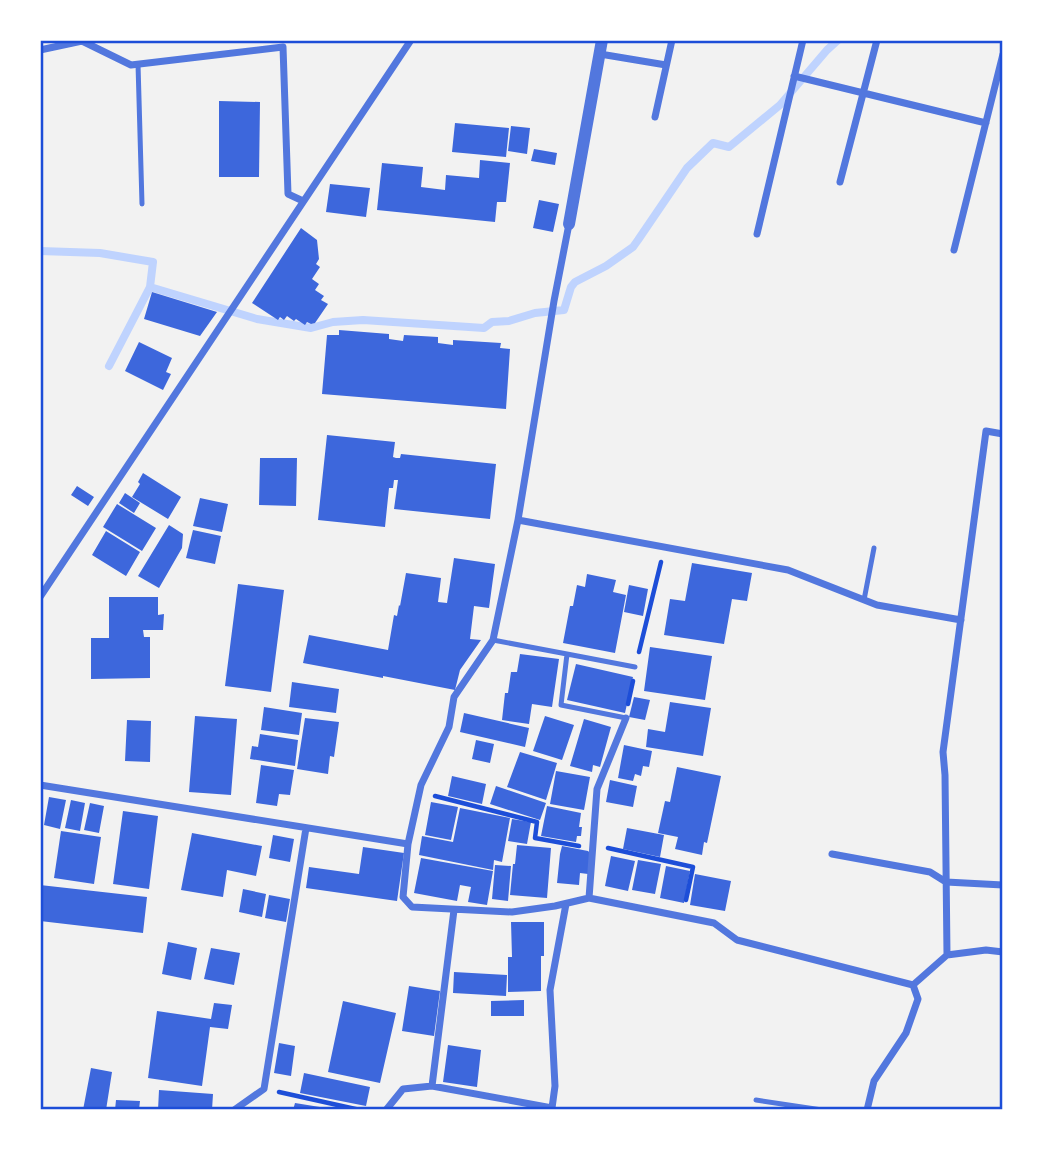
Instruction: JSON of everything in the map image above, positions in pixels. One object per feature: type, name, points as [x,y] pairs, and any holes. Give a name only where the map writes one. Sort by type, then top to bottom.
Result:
[{"type":"street","points":[[40,597],[411,40]]},
{"type":"street","points":[[602,40],[554,301],[518,520],[493,640],[454,697],[449,727],[421,785],[408,844],[403,897],[412,907],[512,912],[589,898],[714,923],[737,940],[913,985]]},
{"type":"street","points":[[655,117],[672,40]]},
{"type":"street","points":[[757,234],[803,40]]},
{"type":"street","points":[[840,182],[877,40]]},
{"type":"street","points":[[40,50],[82,41],[131,65],[283,47],[288,194],[303,201]]},
{"type":"street","points":[[600,54],[667,65]]},
{"type":"street","points":[[954,250],[1003,54]]},
{"type":"street","points":[[796,77],[986,123]]},
{"type":"street","points":[[947,955],[943,752],[986,431],[1003,434]]},
{"type":"street","points":[[518,520],[788,570],[877,605],[961,620]]},
{"type":"street","points":[[589,898],[597,789],[626,718]]},
{"type":"street","points":[[40,785],[408,844]]},
{"type":"street","points":[[234,1110],[264,1089],[306,828]]},
{"type":"street","points":[[832,854],[930,872],[946,882],[1003,885]]},
{"type":"street","points":[[386,1110],[402,1089],[432,1087],[552,1108],[555,1086],[550,990],[566,904]]},
{"type":"street","points":[[432,1087],[454,910]]},
{"type":"street","points":[[913,985],[947,955],[986,950],[1003,952]]},
{"type":"street","points":[[867,1110],[874,1081],[906,1033],[918,999],[913,985]]},
{"type":"lane","points":[[138,64],[142,204]]},
{"type":"lane","points":[[864,600],[874,548]]},
{"type":"lane","points":[[493,640],[635,667]]},
{"type":"lane","points":[[567,654],[561,705],[626,718]]},
{"type":"lane","points":[[756,1100],[821,1110]]},
{"type":"path","points":[[626,718],[635,667],[665,548]]},
{"type":"path","points":[[419,792],[537,822],[535,838],[693,867],[682,917]]},
{"type":"path","points":[[264,1089],[360,1110]]},
{"type":"building","points":[[219,101],[260,102],[259,177],[219,177]]},
{"type":"building","points":[[455,123],[509,128],[506,157],[452,152]]},
{"type":"building","points":[[511,126],[530,128],[527,154],[508,151]]},
{"type":"building","points":[[534,149],[557,153],[555,165],[531,161]]},
{"type":"building","points":[[480,160],[510,163],[506,202],[497,202],[495,222],[377,210],[382,163],[423,167],[421,187],[445,190],[446,175],[479,178]]},
{"type":"building","points":[[330,184],[370,188],[366,217],[326,212]]},
{"type":"building","points":[[539,200],[559,204],[553,232],[533,228]]},
{"type":"building","points":[[301,228],[317,240],[319,259],[316,264],[320,267],[312,279],[319,284],[315,290],[324,296],[321,300],[328,304],[315,323],[307,322],[305,325],[287,316],[284,320],[280,317],[278,320],[252,303]]},
{"type":"building","points":[[152,292],[217,312],[200,336],[144,319]]},
{"type":"building","points":[[339,330],[389,334],[389,339],[403,341],[404,335],[438,337],[438,343],[453,345],[453,340],[501,343],[500,348],[510,349],[506,409],[322,394],[327,335],[339,335]]},
{"type":"building","points":[[139,342],[172,358],[166,372],[171,374],[163,390],[125,371]]},
{"type":"building","points":[[327,435],[395,442],[393,457],[396,458],[400,458],[401,454],[496,464],[490,519],[394,509],[398,480],[394,480],[393,488],[389,488],[385,527],[318,520]]},
{"type":"building","points":[[260,458],[297,458],[296,506],[259,505]]},
{"type":"building","points":[[143,473],[181,497],[168,519],[132,497]]},
{"type":"building","points":[[77,486],[94,497],[88,506],[71,495]]},
{"type":"building","points":[[125,493],[140,503],[134,513],[119,503]]},
{"type":"building","points":[[200,498],[228,504],[222,532],[193,526]]},
{"type":"building","points":[[117,504],[156,528],[142,551],[103,527]]},
{"type":"building","points":[[169,525],[183,534],[182,548],[159,588],[138,576]]},
{"type":"building","points":[[193,530],[221,536],[215,564],[186,558]]},
{"type":"building","points":[[106,531],[140,552],[126,576],[92,555]]},
{"type":"building","points":[[454,558],[495,564],[489,608],[474,606],[470,639],[481,640],[460,670],[455,690],[303,663],[309,635],[388,650],[394,615],[397,616],[400,606],[406,573],[441,578],[438,602],[447,603]]},
{"type":"building","points":[[692,563],[752,573],[747,601],[732,599],[724,644],[664,635],[670,599],[685,601]]},
{"type":"building","points":[[587,574],[616,580],[613,592],[626,595],[615,653],[563,643],[577,585],[585,587]]},
{"type":"building","points":[[238,584],[284,590],[271,692],[225,686]]},
{"type":"building","points":[[629,585],[648,589],[643,616],[624,612]]},
{"type":"building","points":[[109,597],[158,597],[158,615],[164,614],[163,630],[143,630],[144,637],[150,637],[150,678],[91,679],[91,638],[109,638]]},
{"type":"building","points":[[650,647],[712,656],[705,700],[644,691]]},
{"type":"building","points":[[520,654],[559,659],[552,707],[532,704],[529,724],[502,720],[505,693],[508,693],[511,672],[517,672]]},
{"type":"building","points":[[576,664],[633,677],[625,713],[567,700]]},
{"type":"building","points":[[292,682],[339,689],[336,713],[289,707]]},
{"type":"building","points":[[634,697],[650,700],[645,720],[629,717]]},
{"type":"building","points":[[670,702],[711,708],[703,756],[646,747],[648,729],[665,732]]},
{"type":"building","points":[[264,707],[302,713],[299,735],[261,730]]},
{"type":"building","points":[[464,713],[529,728],[525,747],[460,732]]},
{"type":"building","points":[[195,716],[237,719],[231,795],[189,792]]},
{"type":"building","points":[[545,716],[574,725],[562,760],[533,751]]},
{"type":"building","points":[[305,718],[339,722],[334,757],[330,756],[328,774],[297,769]]},
{"type":"building","points":[[584,719],[611,727],[600,767],[593,765],[592,772],[570,766]]},
{"type":"building","points":[[127,720],[151,721],[150,762],[125,761]]},
{"type":"building","points":[[260,734],[298,740],[295,766],[250,759],[252,746],[258,747]]},
{"type":"building","points":[[476,740],[494,744],[490,763],[472,759]]},
{"type":"building","points":[[624,745],[652,751],[649,767],[643,766],[641,776],[635,774],[633,781],[618,778]]},
{"type":"building","points":[[520,752],[557,763],[546,800],[507,787]]},
{"type":"building","points":[[261,765],[294,770],[290,795],[279,794],[277,806],[256,803]]},
{"type":"building","points":[[677,767],[721,776],[702,855],[675,849],[678,837],[658,833],[665,801],[670,802]]},
{"type":"building","points":[[556,771],[590,777],[584,810],[550,804]]},
{"type":"building","points":[[452,776],[486,784],[482,804],[448,796]]},
{"type":"building","points":[[610,780],[637,786],[633,807],[606,802]]},
{"type":"building","points":[[496,786],[546,803],[540,820],[490,804]]},
{"type":"building","points":[[49,797],[66,800],[60,829],[44,825]]},
{"type":"building","points":[[71,800],[85,803],[80,831],[65,828]]},
{"type":"building","points":[[431,802],[458,807],[451,840],[425,835]]},
{"type":"building","points":[[90,803],[104,806],[99,833],[84,830]]},
{"type":"building","points":[[547,806],[581,813],[581,836],[577,836],[576,842],[541,836]]},
{"type":"building","points":[[460,808],[510,818],[502,862],[494,860],[493,870],[419,855],[422,836],[453,842]]},
{"type":"building","points":[[123,811],[158,816],[149,889],[113,884]]},
{"type":"building","points":[[512,819],[531,822],[527,844],[508,841]]},
{"type":"building","points":[[627,828],[664,835],[660,857],[623,849]]},
{"type":"building","points":[[61,831],[101,837],[94,884],[54,878]]},
{"type":"building","points":[[192,833],[262,846],[256,876],[227,870],[223,897],[181,890]]},
{"type":"building","points":[[273,835],[294,839],[290,862],[269,858]]},
{"type":"building","points":[[517,845],[551,848],[547,898],[510,895]]},
{"type":"building","points":[[562,846],[590,853],[588,874],[580,873],[579,885],[557,883]]},
{"type":"building","points":[[363,847],[404,853],[397,901],[306,888],[309,867],[359,874]]},
{"type":"building","points":[[611,856],[635,861],[628,891],[605,886]]},
{"type":"building","points":[[421,858],[493,871],[487,905],[468,902],[471,887],[460,885],[457,901],[414,893]]},
{"type":"building","points":[[638,860],[661,864],[655,894],[632,890]]},
{"type":"building","points":[[495,865],[511,866],[508,901],[492,899]]},
{"type":"building","points":[[666,866],[690,871],[684,903],[660,898]]},
{"type":"building","points":[[695,874],[731,881],[725,911],[690,905]]},
{"type":"building","points":[[40,885],[147,897],[143,933],[40,921]]},
{"type":"building","points":[[243,889],[266,894],[262,917],[239,912]]},
{"type":"building","points":[[269,895],[290,899],[286,922],[265,918]]},
{"type":"building","points":[[511,922],[544,922],[541,991],[508,992],[508,957],[512,957]]},
{"type":"building","points":[[168,942],[197,948],[191,980],[162,974]]},
{"type":"building","points":[[211,948],[240,953],[234,985],[204,979]]},
{"type":"building","points":[[454,972],[507,975],[506,996],[453,993]]},
{"type":"building","points":[[409,986],[440,991],[434,1036],[402,1031]]},
{"type":"building","points":[[524,1000],[524,1016],[491,1016],[491,1001]]},
{"type":"building","points":[[343,1001],[396,1013],[380,1083],[328,1072]]},
{"type":"building","points":[[214,1003],[232,1005],[228,1029],[210,1027],[202,1086],[148,1078],[157,1011],[211,1019]]},
{"type":"building","points":[[279,1043],[295,1046],[291,1076],[274,1073]]},
{"type":"building","points":[[448,1045],[481,1050],[477,1087],[443,1082]]},
{"type":"building","points":[[91,1068],[112,1072],[106,1110],[83,1110]]},
{"type":"building","points":[[304,1073],[370,1087],[366,1106],[300,1093]]},
{"type":"building","points":[[159,1090],[213,1094],[212,1110],[158,1110]]},
{"type":"building","points":[[116,1100],[140,1101],[139,1110],[115,1110]]},
{"type":"building","points":[[295,1103],[326,1108],[326,1110],[293,1110]]},
{"type":"waterway","points":[[40,251],[100,253],[153,262],[150,287],[257,319],[311,328],[333,322],[363,320],[484,328],[492,322],[564,310],[575,282],[606,266],[633,247],[687,168],[713,143],[729,147],[780,105],[838,40]]},
{"type":"waterway","points":[[109,366],[150,287]]}]
